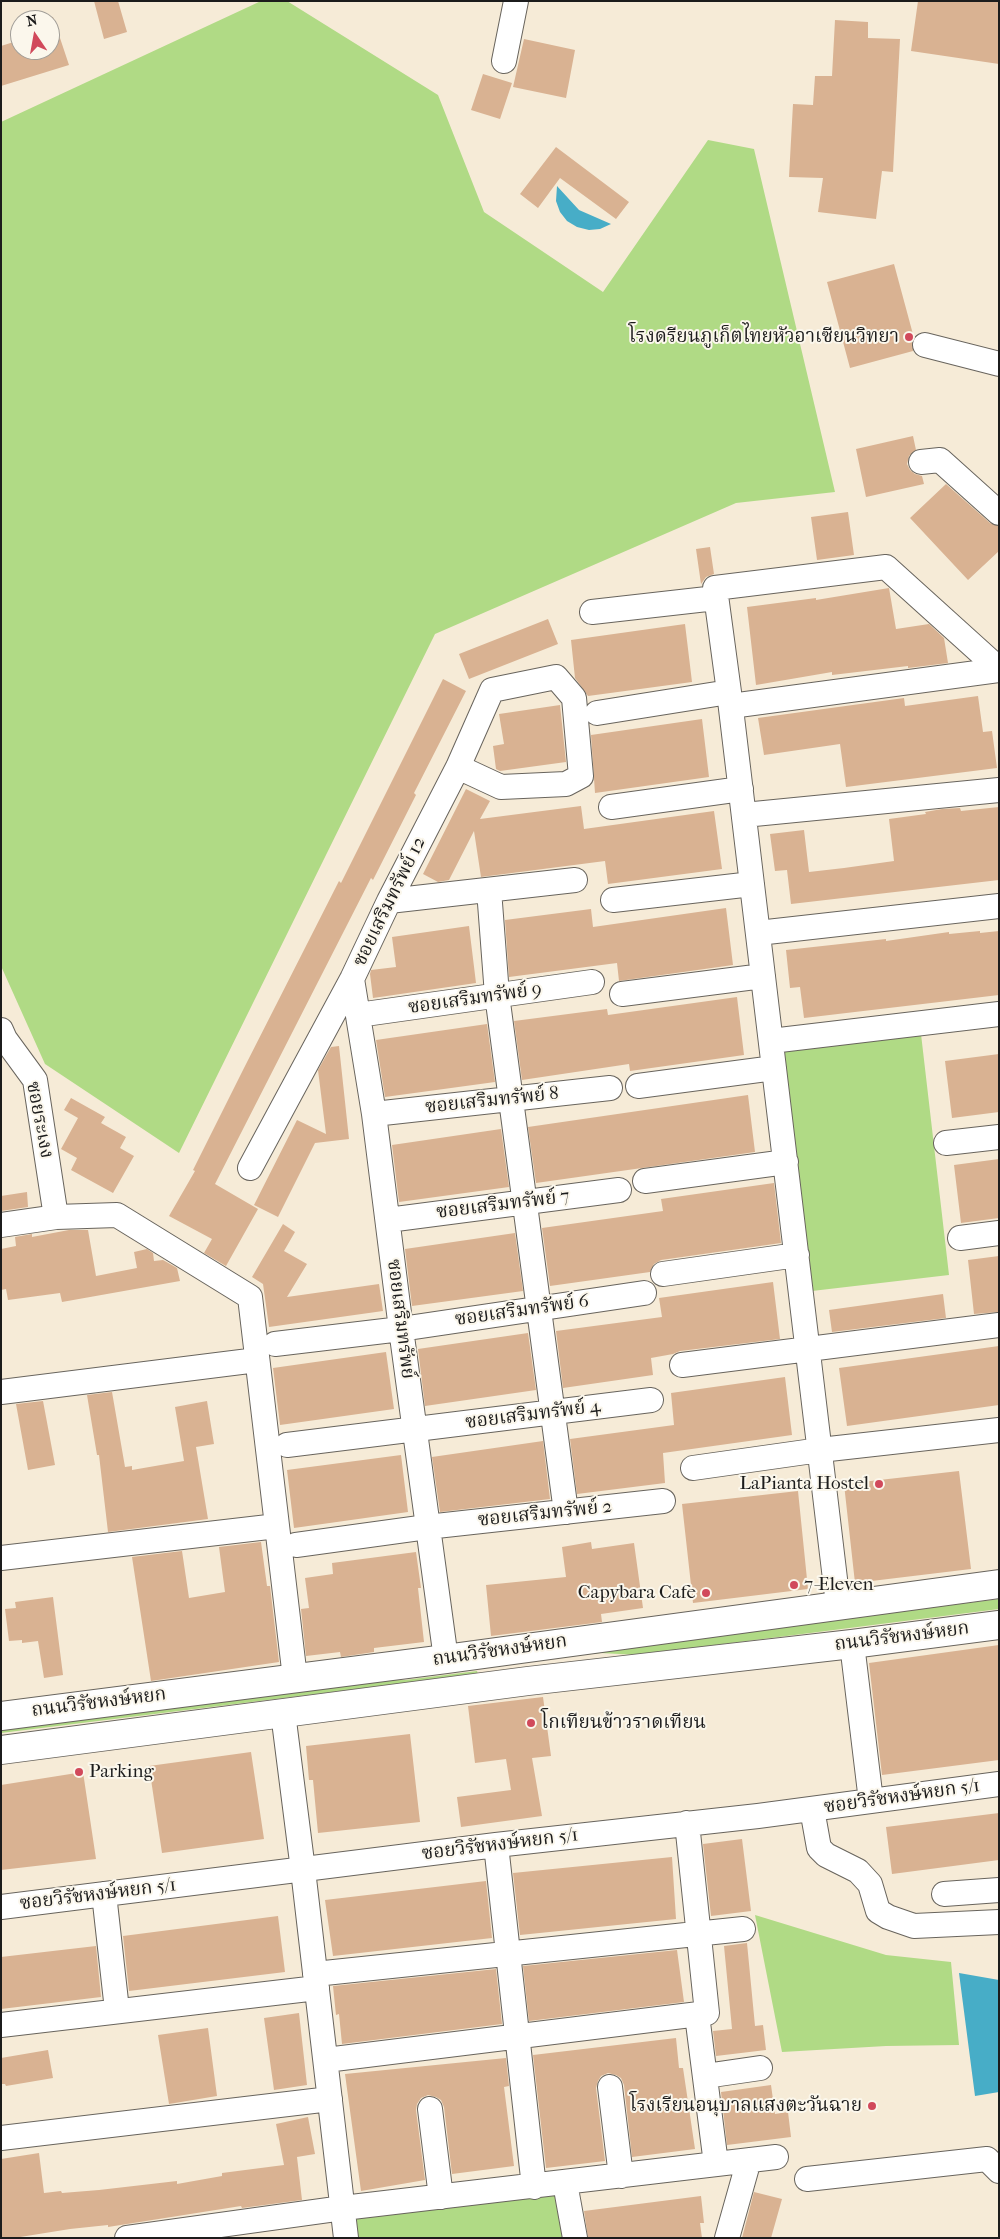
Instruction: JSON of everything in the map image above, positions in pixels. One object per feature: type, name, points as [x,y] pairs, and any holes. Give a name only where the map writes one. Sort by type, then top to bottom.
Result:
[{"type":"main road","name":"ถนนวิรัชหงษ์หยก","points":[[1,1716],[446,1659],[838,1604],[999,1584]]},
{"type":"main road","name":"ถนนวิรัชหงษ์หยก","points":[[1,1750],[528,1680],[852,1644],[999,1625]]},
{"type":"main road","points":[[524,1648],[528,1680]]},
{"type":"street","points":[[504,62],[516,1]]},
{"type":"street","points":[[926,344],[999,364]]},
{"type":"street","points":[[921,462],[940,460],[999,513]]},
{"type":"street","points":[[838,1604],[741,789],[714,588],[886,567],[999,669]]},
{"type":"street","points":[[592,612],[716,598]]},
{"type":"street","points":[[597,713],[999,669]]},
{"type":"street","name":"ซอยเสริมทรัพย์ 12","points":[[250,1168],[352,980],[389,901],[458,767],[492,690],[556,677],[574,698],[581,776],[566,784],[501,787],[458,767]]},
{"type":"street","points":[[611,808],[741,789]]},
{"type":"street","points":[[744,816],[999,790]]},
{"type":"street","points":[[389,901],[575,880]]},
{"type":"street","points":[[613,900],[752,884]]},
{"type":"street","points":[[489,890],[497,995],[566,1512]]},
{"type":"street","points":[[758,933],[999,906]]},
{"type":"street","points":[[622,994],[763,976]]},
{"type":"street","name":"ซอยเสริมทรัพย์","points":[[352,980],[374,1114],[414,1430],[446,1659]]},
{"type":"street","name":"ซอยเสริมทรัพย์ 9","points":[[358,1015],[592,982]]},
{"type":"street","points":[[771,1041],[999,1014]]},
{"type":"street","name":"ซอยระเงง","points":[[1,1030],[5,1039],[35,1080],[56,1217]]},
{"type":"street","points":[[638,1086],[774,1068]]},
{"type":"street","name":"ซอยเสริมทรัพย์ 8","points":[[374,1114],[610,1088]]},
{"type":"street","points":[[946,1144],[999,1137]]},
{"type":"street","points":[[645,1181],[786,1162]]},
{"type":"street","name":"ซอยเสริมทรัพย์ 7","points":[[388,1220],[619,1190]]},
{"type":"street","points":[[1,1225],[56,1217],[117,1215],[250,1297],[295,1678]]},
{"type":"street","points":[[960,1238],[999,1233]]},
{"type":"street","points":[[663,1274],[797,1255]]},
{"type":"street","name":"ซอยเสริมทรัพย์ 6","points":[[275,1344],[401,1329],[644,1293]]},
{"type":"street","points":[[682,1364],[999,1325]]},
{"type":"street","points":[[1,1392],[257,1360]]},
{"type":"street","name":"ซอยเสริมทรัพย์ 4","points":[[287,1445],[651,1400]]},
{"type":"street","points":[[693,1468],[820,1450],[999,1430]]},
{"type":"street","name":"ซอยเสริมทรัพย์ 2","points":[[296,1545],[428,1527],[663,1501]]},
{"type":"street","points":[[1,1558],[277,1526]]},
{"type":"street","points":[[852,1644],[871,1801]]},
{"type":"street","points":[[283,1713],[346,2238]]},
{"type":"street","name":"ซอยวิรัชหงษ์หยก 5/1","points":[[1,1907],[496,1845],[812,1809],[999,1784]]},
{"type":"street","points":[[812,1809],[819,1848],[826,1855],[858,1871],[870,1884],[878,1911],[888,1918],[914,1926],[999,1922]]},
{"type":"street","points":[[326,2060],[707,2013],[687,1824]]},
{"type":"street","points":[[496,1845],[534,2187]]},
{"type":"street","points":[[944,1894],[999,1890]]},
{"type":"street","points":[[104,1894],[117,2010]]},
{"type":"street","points":[[1,2025],[508,1954],[743,1930]]},
{"type":"street","points":[[697,2015],[716,2164]]},
{"type":"street","points":[[705,2076],[760,2068]]},
{"type":"street","points":[[610,2087],[621,2176]]},
{"type":"street","points":[[1,2138],[330,2099]]},
{"type":"street","points":[[430,2109],[442,2197]]},
{"type":"street","points":[[127,2238],[343,2208],[776,2157]]},
{"type":"street","points":[[807,2179],[987,2159],[999,2171]]},
{"type":"street","points":[[727,2238],[749,2160]]},
{"type":"street","points":[[565,2183],[574,2238]]},
{"type":"green space","points":[[261,1],[287,1],[438,95],[484,212],[603,292],[708,140],[754,149],[835,492],[736,503],[435,634],[179,1153],[45,1064],[1,966],[1,122]]},
{"type":"green space","points":[[921,1034],[949,1275],[812,1291],[784,1050]]},
{"type":"green space","points":[[999,1599],[999,1609],[637,1655],[601,1653],[536,1660],[536,1657]]},
{"type":"green space","points":[[477,1671],[478,1674],[1,1733],[1,1724],[353,1681],[405,1680]]},
{"type":"green space","points":[[755,1915],[886,1955],[951,1962],[959,2045],[886,2046],[782,2052]]},
{"type":"green space","points":[[561,2188],[570,2238],[351,2238],[348,2212]]},
{"type":"water","points":[[557,186],[579,210],[611,224],[600,229],[589,230],[577,227],[567,221],[560,212],[556,201]]},
{"type":"water","points":[[959,1973],[999,1980],[999,2092],[975,2096]]},
{"type":"building","points":[[94,1],[118,1],[127,32],[104,39]]},
{"type":"building","points":[[918,1],[999,1],[999,64],[911,51]]},
{"type":"building","points":[[835,20],[868,22],[868,38],[900,39],[893,172],[882,171],[876,219],[818,212],[823,178],[789,177],[793,104],[813,105],[815,76],[832,76]]},
{"type":"building","points":[[60,38],[69,65],[1,86],[1,46],[10,43],[10,60],[60,60]]},
{"type":"building","points":[[524,39],[575,50],[566,98],[513,87]]},
{"type":"building","points":[[483,74],[512,83],[500,119],[471,110]]},
{"type":"building","points":[[556,147],[629,202],[616,219],[560,178],[538,208],[520,194]]},
{"type":"building","points":[[894,264],[914,338],[912,342],[913,351],[850,368],[827,282]]},
{"type":"building","points":[[913,436],[916,450],[909,456],[907,464],[915,474],[922,476],[924,484],[866,497],[856,449]]},
{"type":"building","points":[[946,484],[990,523],[999,526],[999,551],[968,580],[910,518]]},
{"type":"building","points":[[848,512],[854,555],[817,560],[811,517]]},
{"type":"building","points":[[710,547],[714,574],[706,577],[701,584],[696,549]]},
{"type":"building","points":[[889,588],[896,629],[929,624],[944,638],[948,663],[832,675],[832,672],[756,685],[747,607],[816,598],[816,600]]},
{"type":"building","points":[[548,619],[558,644],[469,679],[459,654]]},
{"type":"building","points":[[685,624],[692,682],[588,696],[575,678],[571,640]]},
{"type":"building","points":[[443,679],[466,691],[414,793],[416,795],[373,880],[371,878],[215,1184],[258,1209],[226,1266],[204,1253],[212,1239],[169,1216],[195,1171],[193,1170],[244,1068],[339,881],[341,883]]},
{"type":"building","points":[[978,696],[983,732],[992,731],[997,768],[846,787],[840,744],[764,755],[758,718],[904,698],[905,706]]},
{"type":"building","points":[[560,705],[566,762],[500,771],[496,769],[493,746],[504,744],[499,714]]},
{"type":"building","points":[[702,719],[709,777],[595,793],[591,735]]},
{"type":"building","points":[[466,789],[490,801],[480,819],[581,806],[584,829],[714,811],[722,869],[608,884],[605,861],[481,877],[474,831],[449,880],[438,882],[423,874]]},
{"type":"building","points":[[999,807],[999,880],[791,904],[787,870],[775,871],[770,834],[804,830],[809,872],[844,868],[894,861],[889,819],[926,814],[925,812],[942,809],[960,808],[961,811]]},
{"type":"building","points":[[726,908],[733,965],[619,981],[617,963],[509,977],[505,920],[591,909],[593,927]]},
{"type":"building","points":[[469,926],[476,983],[373,998],[371,970],[396,967],[392,937]]},
{"type":"building","points":[[980,931],[980,933],[999,931],[999,995],[804,1018],[800,987],[790,988],[786,950],[886,939],[886,941],[949,932],[949,934]]},
{"type":"building","points":[[737,997],[744,1055],[630,1071],[629,1064],[522,1080],[514,1021],[607,1009],[608,1015]]},
{"type":"building","points":[[487,1024],[495,1082],[385,1097],[376,1040]]},
{"type":"building","points":[[339,1046],[349,1139],[315,1143],[278,1217],[254,1205],[297,1120],[326,1134],[318,1070],[331,1047]]},
{"type":"building","points":[[999,1054],[999,1112],[952,1118],[945,1061]]},
{"type":"building","points":[[748,1095],[755,1152],[536,1183],[528,1127]]},
{"type":"building","points":[[71,1098],[105,1117],[101,1123],[126,1137],[120,1148],[134,1156],[113,1193],[71,1170],[77,1158],[61,1149],[78,1118],[64,1110]]},
{"type":"building","points":[[501,1129],[509,1187],[399,1202],[392,1145]]},
{"type":"building","points":[[999,1159],[999,1218],[961,1223],[954,1165]]},
{"type":"building","points":[[774,1183],[781,1243],[661,1260],[654,1264],[650,1272],[550,1286],[542,1228],[663,1211],[661,1199]]},
{"type":"building","points":[[27,1192],[28,1207],[1,1211],[1,1196]]},
{"type":"building","points":[[283,1224],[295,1232],[284,1251],[307,1264],[287,1297],[379,1284],[383,1311],[269,1327],[263,1284],[252,1277]]},
{"type":"building","points":[[69,1230],[88,1230],[96,1276],[137,1268],[134,1252],[147,1249],[153,1253],[154,1261],[163,1260],[177,1268],[180,1281],[62,1302],[60,1293],[8,1300],[6,1289],[1,1290],[1,1249],[16,1246],[15,1237],[32,1234],[32,1237]]},
{"type":"building","points":[[515,1233],[523,1291],[412,1306],[405,1249]]},
{"type":"building","points":[[999,1256],[999,1312],[974,1314],[968,1260]]},
{"type":"building","points":[[773,1282],[780,1339],[680,1351],[651,1358],[653,1375],[563,1388],[556,1331],[662,1317],[659,1298]]},
{"type":"building","points":[[943,1294],[946,1318],[832,1332],[829,1310]]},
{"type":"building","points":[[528,1333],[536,1390],[425,1406],[418,1349]]},
{"type":"building","points":[[999,1346],[999,1405],[847,1426],[839,1368]]},
{"type":"building","points":[[386,1352],[394,1409],[280,1425],[273,1368]]},
{"type":"building","points":[[785,1377],[792,1435],[663,1453],[665,1483],[577,1494],[570,1439],[674,1425],[671,1393]]},
{"type":"building","points":[[112,1392],[125,1467],[132,1466],[132,1470],[184,1461],[175,1407],[207,1401],[214,1444],[196,1447],[208,1519],[108,1532],[99,1455],[97,1455],[87,1395]]},
{"type":"building","points":[[43,1401],[55,1465],[28,1470],[16,1404]]},
{"type":"building","points":[[543,1441],[550,1499],[440,1512],[432,1457]]},
{"type":"building","points":[[401,1455],[408,1512],[294,1528],[287,1470]]},
{"type":"building","points":[[959,1471],[971,1569],[855,1583],[844,1484]]},
{"type":"building","points":[[798,1491],[808,1589],[693,1603],[682,1504]]},
{"type":"building","points":[[261,1542],[267,1586],[270,1586],[279,1662],[151,1681],[132,1557],[182,1551],[189,1598],[225,1592],[219,1547]]},
{"type":"building","points":[[591,1542],[592,1549],[634,1543],[643,1608],[601,1614],[602,1622],[491,1636],[486,1585],[566,1577],[562,1547]]},
{"type":"building","points":[[416,1552],[421,1588],[418,1588],[424,1642],[374,1648],[374,1652],[341,1657],[340,1652],[306,1656],[301,1609],[309,1608],[305,1578],[333,1574],[332,1563]]},
{"type":"building","points":[[53,1597],[63,1675],[44,1678],[38,1641],[22,1643],[22,1640],[9,1641],[5,1609],[16,1608],[15,1602]]},
{"type":"building","points":[[999,1645],[999,1760],[882,1775],[869,1663]]},
{"type":"building","points":[[543,1697],[551,1756],[532,1758],[542,1816],[461,1827],[457,1797],[511,1790],[506,1759],[475,1763],[468,1706]]},
{"type":"building","points":[[410,1734],[420,1822],[318,1833],[313,1780],[309,1780],[306,1746]]},
{"type":"building","points":[[251,1752],[264,1839],[162,1853],[149,1766]]},
{"type":"building","points":[[83,1772],[96,1859],[1,1870],[1,1785]]},
{"type":"building","points":[[999,1813],[999,1860],[892,1874],[886,1827]]},
{"type":"building","points":[[742,1839],[751,1911],[711,1916],[703,1844]]},
{"type":"building","points":[[672,1857],[676,1919],[520,1935],[513,1873]]},
{"type":"building","points":[[486,1881],[492,1938],[333,1956],[325,1900]]},
{"type":"building","points":[[278,1916],[285,1972],[129,1991],[123,1936]]},
{"type":"building","points":[[747,1943],[755,2026],[763,2025],[766,2050],[716,2056],[713,2031],[732,2029],[724,1946]]},
{"type":"building","points":[[96,1946],[101,1997],[1,2009],[1,1957]]},
{"type":"building","points":[[677,1950],[684,2002],[529,2021],[523,1966]]},
{"type":"building","points":[[496,1969],[502,2024],[342,2044],[339,2014],[336,2015],[333,1986]]},
{"type":"building","points":[[299,2013],[307,2085],[274,2090],[264,2018]]},
{"type":"building","points":[[208,2028],[217,2096],[169,2104],[158,2035]]},
{"type":"building","points":[[676,2038],[679,2068],[683,2068],[695,2149],[632,2157],[624,2085],[621,2078],[608,2073],[601,2076],[596,2088],[605,2161],[546,2168],[533,2055]]},
{"type":"building","points":[[48,2050],[53,2078],[6,2086],[1,2084],[1,2058]]},
{"type":"building","points":[[506,2058],[509,2086],[504,2087],[514,2166],[452,2174],[444,2107],[441,2100],[428,2095],[421,2098],[416,2110],[425,2180],[361,2191],[345,2074]]},
{"type":"building","points":[[771,2085],[775,2114],[788,2112],[791,2137],[727,2145],[721,2092]]},
{"type":"building","points":[[308,2117],[315,2154],[297,2157],[302,2200],[242,2208],[241,2206],[108,2227],[108,2225],[14,2238],[1,2238],[1,2159],[39,2153],[44,2193],[99,2190],[177,2181],[177,2184],[222,2176],[222,2173],[284,2165],[276,2124]]},
{"type":"building","points":[[754,2192],[782,2199],[771,2238],[742,2238]]},
{"type":"building","points":[[701,2196],[704,2223],[700,2223],[702,2238],[588,2238],[584,2211]]},
{"type":"place","name":"โรงดรียนภูเก็ตไทยหัวอาเซียนวิทยา","points":[[909,337]]},
{"type":"place","name":"LaPianta Hostel","points":[[879,1484]]},
{"type":"place","name":"7-Eleven","points":[[794,1585]]},
{"type":"place","name":"Capybara Cafe","points":[[706,1593]]},
{"type":"place","name":"โกเทียนข้าวราดเทียน","points":[[531,1723]]},
{"type":"place","name":"Parking","points":[[79,1772]]},
{"type":"place","name":"โรงเรียนอนุบาลแสงตะวันฉาย","points":[[872,2106]]}]
